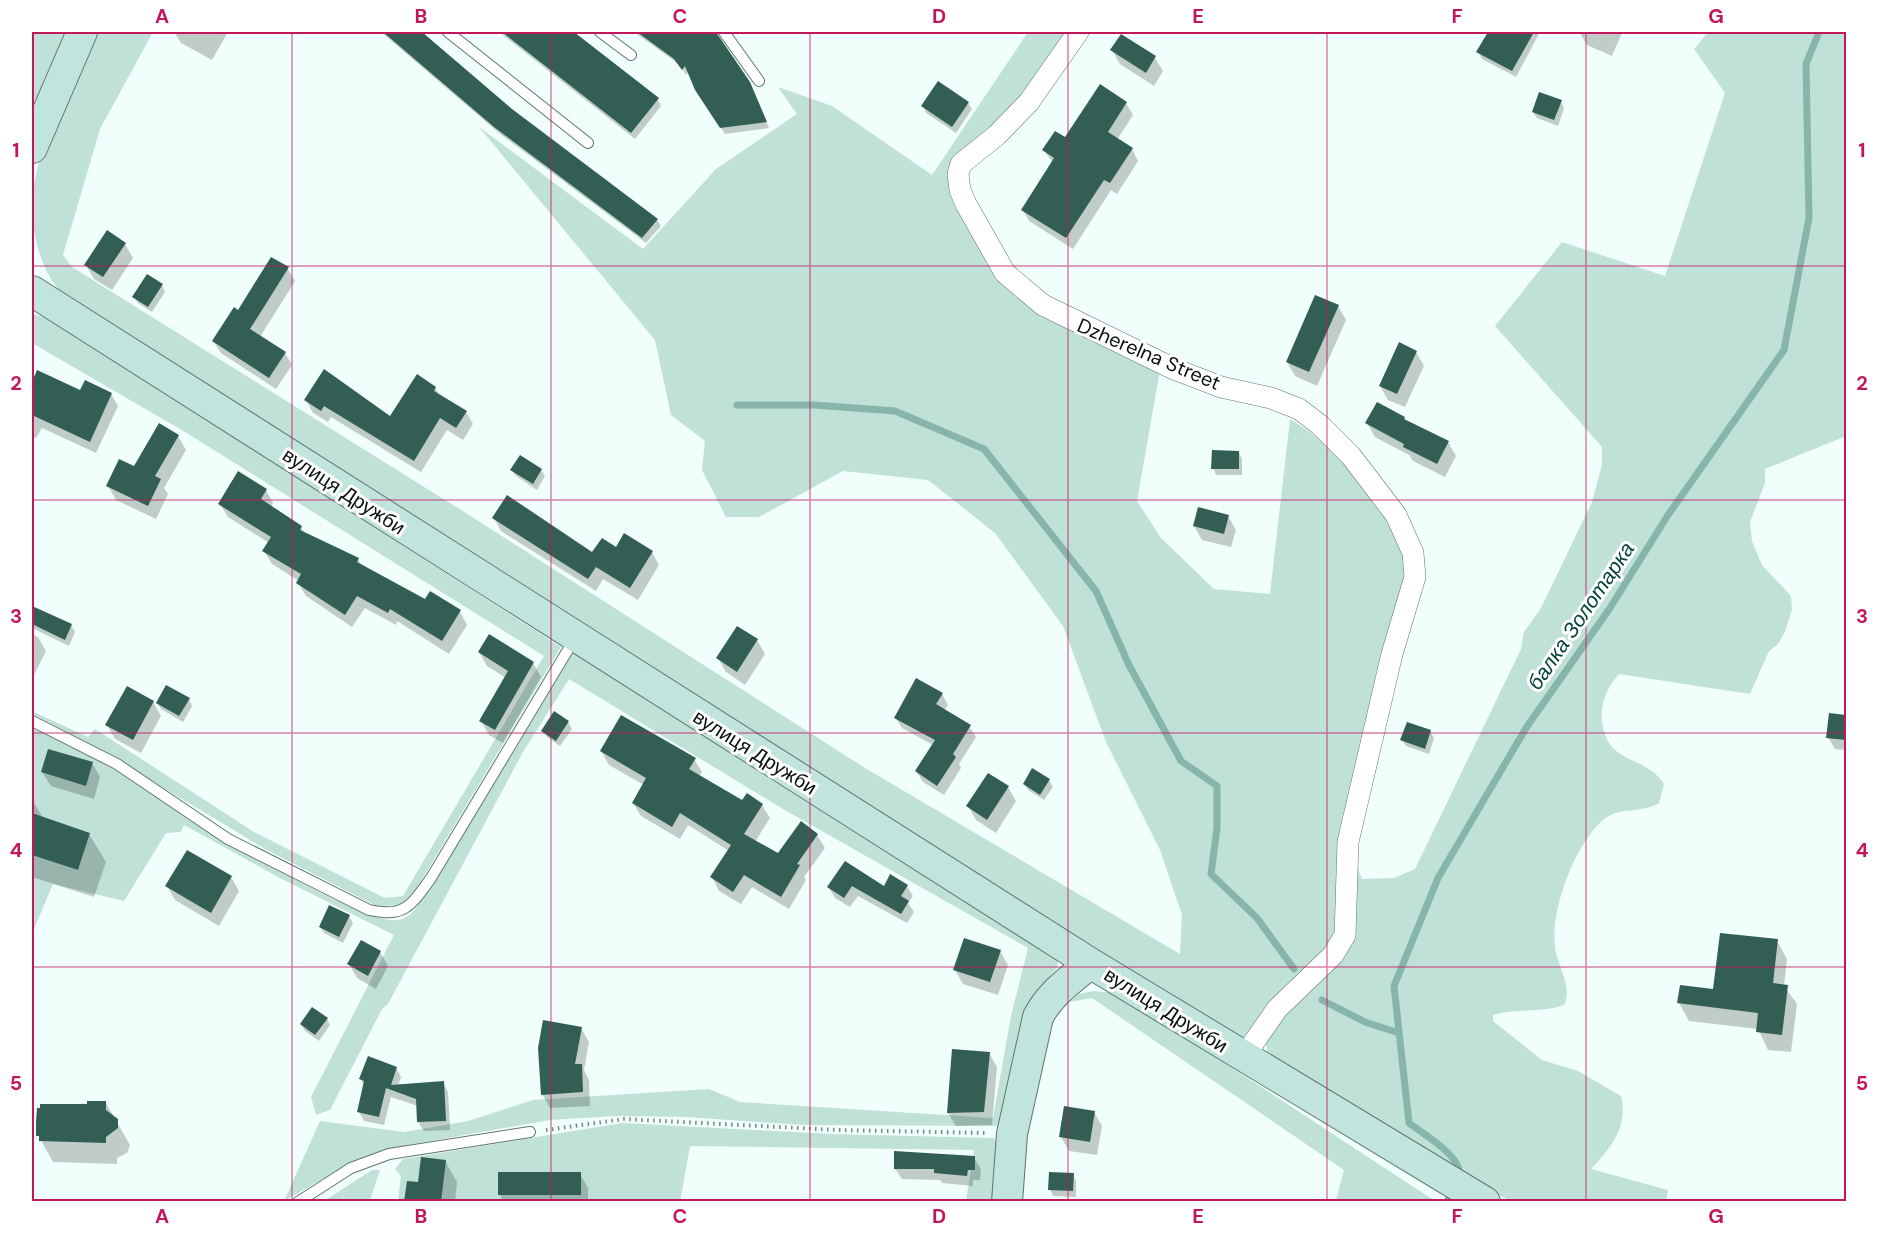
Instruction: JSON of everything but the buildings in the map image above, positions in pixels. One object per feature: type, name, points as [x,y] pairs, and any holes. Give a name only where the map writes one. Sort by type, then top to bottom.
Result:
[{"type":"street","points":[[32,148],[82,32]]},
{"type":"street","name":"Dzherelna Street","points":[[1078,32],[1029,102],[997,135],[961,164],[958,174],[966,204],[1005,273],[1043,305],[1173,369],[1221,387],[1271,398],[1299,409],[1320,425],[1351,456],[1396,515],[1413,553],[1415,577],[1392,654],[1348,842],[1345,935],[1333,955],[1277,1009],[1243,1058]]},
{"type":"street","name":"вулиця Дружби","points":[[32,291],[1090,963],[1243,1058],[1485,1202]]},
{"type":"street","points":[[1007,1202],[1012,1134],[1038,1017],[1053,993],[1090,963]]},
{"type":"lane","points":[[448,32],[588,143]]},
{"type":"lane","points":[[600,32],[631,55]]},
{"type":"lane","points":[[724,32],[759,81]]},
{"type":"lane","points":[[32,721],[117,764],[228,839],[369,910],[389,915],[402,911],[417,898],[431,878],[575,638]]},
{"type":"lane","points":[[298,1202],[351,1168],[389,1154],[530,1132]]},
{"type":"path","points":[[530,1132],[624,1119],[838,1130],[1012,1134]]},
{"type":"green space","points":[[32,32],[70,32],[32,108]]},
{"type":"green space","points":[[99,32],[153,32],[100,129],[63,255],[72,267],[469,515],[865,768],[1180,954],[1182,915],[1160,850],[1106,742],[1063,626],[995,533],[928,480],[843,471],[759,517],[726,517],[702,470],[705,441],[671,415],[655,340],[479,127],[643,249],[716,169],[797,114],[778,87],[832,106],[932,175],[1028,32],[1072,32],[1025,98],[957,160],[990,258],[1160,370],[1137,501],[1161,538],[1214,589],[1270,594],[1290,419],[1332,450],[1363,484],[1388,523],[1411,569],[1336,935],[1316,962],[1250,1033],[1240,1040],[1224,1035],[66,301],[46,270],[36,238],[32,207],[36,176],[55,117]]},
{"type":"green space","points":[[1708,32],[1846,32],[1846,436],[1765,469],[1765,483],[1750,522],[1752,541],[1762,565],[1791,596],[1792,609],[1785,632],[1778,644],[1769,651],[1750,694],[1619,674],[1611,684],[1602,708],[1605,735],[1611,746],[1619,753],[1647,768],[1664,784],[1659,803],[1616,813],[1603,820],[1583,845],[1574,861],[1561,897],[1554,932],[1556,954],[1567,991],[1564,1005],[1493,1015],[1493,1021],[1542,1060],[1578,1071],[1621,1096],[1623,1107],[1620,1127],[1611,1145],[1591,1169],[1668,1190],[1666,1201],[1510,1201],[1269,1062],[1266,1044],[1270,1029],[1331,964],[1353,855],[1362,879],[1394,878],[1415,869],[1521,649],[1524,632],[1541,608],[1592,502],[1602,465],[1602,447],[1495,326],[1562,242],[1665,276],[1725,93],[1694,49]]},
{"type":"green space","points":[[32,314],[44,317],[81,339],[561,647],[411,898],[399,905],[376,906],[265,849],[99,749],[32,714],[32,711],[88,737],[95,729],[254,832],[385,898],[403,896],[544,656],[185,432],[32,343]]},
{"type":"green space","points":[[572,652],[1058,959],[1057,968],[1038,990],[1000,1126],[802,1125],[686,1117],[617,1116],[550,1120],[414,1144],[356,1160],[284,1201],[320,1121],[404,1132],[468,1121],[533,1100],[709,1089],[740,1102],[993,1118],[1011,1016],[1028,948],[783,809],[569,679],[523,752],[388,1004],[382,1009],[330,1110],[316,1115],[311,1097],[394,935],[280,878],[184,825],[181,832],[166,833],[124,901],[53,884],[32,934],[32,855],[78,870],[90,833],[32,813],[32,725],[116,768],[162,801],[243,851],[317,891],[378,917],[397,920],[409,915],[424,897]]},
{"type":"green space","points":[[1093,991],[1118,993],[1435,1201],[1336,1200],[1344,1170],[1092,998],[1070,1002],[1079,994]]},
{"type":"green space","points":[[622,1123],[831,1134],[994,1138],[998,1144],[994,1202],[966,1201],[974,1150],[690,1146],[680,1202],[398,1201],[401,1176],[395,1169],[403,1159]]},
{"type":"green space","points":[[372,1170],[380,1170],[370,1201],[324,1201]]},
{"type":"waterway","name":"балка Золотарка","points":[[1458,1176],[1459,1169],[1450,1155],[1409,1123],[1394,986],[1438,878],[1526,728],[1610,608],[1668,515],[1784,350],[1809,218],[1806,64],[1819,32]]},
{"type":"waterway","points":[[737,405],[814,405],[895,411],[984,449],[1096,591],[1129,665],[1181,761],[1217,786],[1217,828],[1211,874],[1257,918],[1294,969]]},
{"type":"waterway","points":[[1322,1000],[1365,1022],[1399,1033]]},
{"type":"waterway","name":"балка Золотарка","points":[[1447,1202],[1453,1189]]}]
